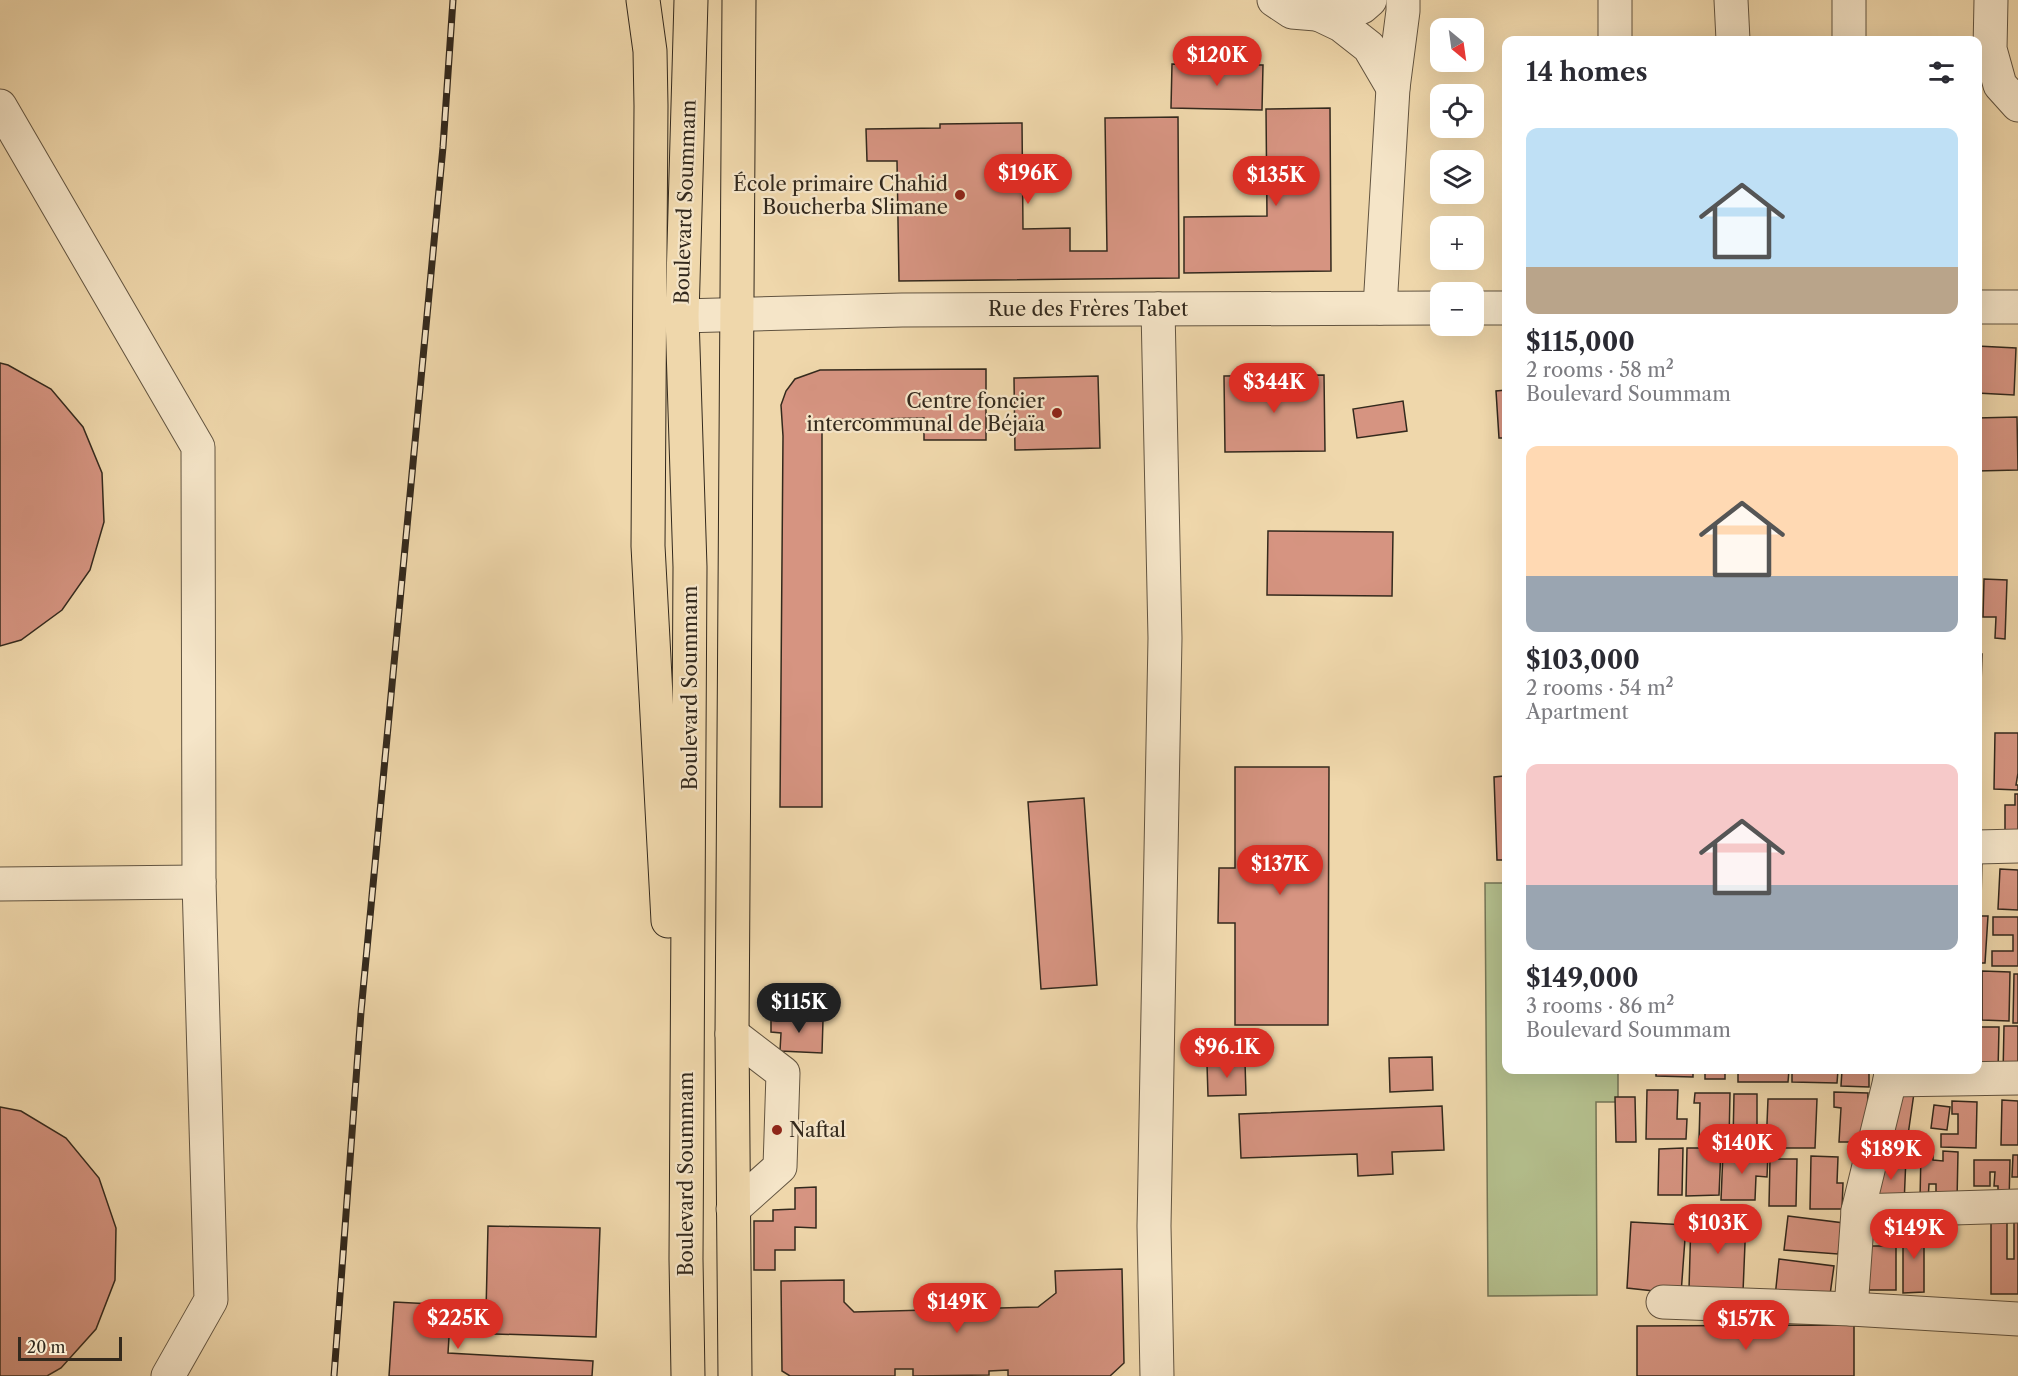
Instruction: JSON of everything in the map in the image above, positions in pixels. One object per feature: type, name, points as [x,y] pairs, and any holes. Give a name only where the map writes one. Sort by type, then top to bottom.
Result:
[{"type":"main road","points":[[643,0],[650,51],[651,106],[648,546],[686,1259]]},
{"type":"main road","name":"Boulevard Soummam","points":[[688,1376],[686,1259],[690,567],[682,316],[691,0]]},
{"type":"main road","points":[[735,1376],[732,1034],[739,0]]},
{"type":"street","points":[[1274,0],[1292,12],[1340,16],[1362,7],[1370,0]]},
{"type":"street","points":[[1380,308],[1393,88],[1403,0]]},
{"type":"street","points":[[1615,0],[1615,36]]},
{"type":"street","points":[[1731,0],[1732,36]]},
{"type":"street","points":[[1849,0],[1849,36]]},
{"type":"street","points":[[1991,0],[1990,49],[2000,85],[2018,105]]},
{"type":"street","points":[[1320,15],[1341,25],[1369,47],[1393,88]]},
{"type":"street","points":[[0,106],[198,447],[199,882],[211,1300],[168,1376]]},
{"type":"street","points":[[1982,307],[2018,307]]},
{"type":"street","name":"Rue des Frères Tabet","points":[[736,315],[902,310],[1430,308]]},
{"type":"street","points":[[1484,308],[1502,308]]},
{"type":"street","points":[[1157,1376],[1154,1227],[1165,638],[1158,309]]},
{"type":"street","points":[[682,316],[736,315]]},
{"type":"street","points":[[1982,847],[2018,846]]},
{"type":"street","points":[[0,884],[199,882]]},
{"type":"street","points":[[732,1034],[771,1062],[768,1178],[733,1209]]},
{"type":"street","points":[[1851,1309],[1858,1210],[1891,1075],[2018,1078]]},
{"type":"street","points":[[1858,1210],[2018,1206]]},
{"type":"street","points":[[1663,1302],[1851,1309],[2018,1319]]},
{"type":"green space","points":[[1485,883],[1502,883],[1502,1074],[1618,1074],[1618,1102],[1596,1102],[1597,1295],[1488,1296]]},
{"type":"building","points":[[1172,64],[1263,65],[1262,110],[1171,108]]},
{"type":"building","points":[[1330,108],[1331,271],[1184,273],[1184,217],[1267,216],[1266,109]]},
{"type":"building","name":"École primaire Chahid Boucherba Slimane","points":[[1178,117],[1179,278],[899,281],[897,161],[867,161],[866,129],[940,128],[940,124],[1022,123],[1023,229],[1070,228],[1070,251],[1107,251],[1105,118]]},
{"type":"building","points":[[1982,346],[2016,348],[2014,395],[1982,393]]},
{"type":"building","points":[[0,363],[8,365],[51,389],[83,427],[102,473],[104,522],[90,570],[62,610],[21,640],[0,646]]},
{"type":"building","points":[[986,369],[986,440],[924,440],[924,418],[822,420],[822,807],[780,807],[783,436],[781,405],[786,391],[795,379],[820,370]]},
{"type":"building","points":[[1324,375],[1325,451],[1225,452],[1224,376]]},
{"type":"building","name":"Centre foncier intercommunal de Béjaïa","points":[[1098,376],[1100,448],[1015,450],[1014,378]]},
{"type":"building","points":[[1502,390],[1502,438],[1499,438],[1496,391]]},
{"type":"building","points":[[1403,401],[1407,431],[1357,438],[1353,409]]},
{"type":"building","points":[[2017,417],[2018,470],[1982,471],[1982,418]]},
{"type":"building","points":[[1268,531],[1393,532],[1392,596],[1267,595]]},
{"type":"building","points":[[1984,579],[2007,580],[2005,639],[1995,638],[1996,617],[1983,617]]},
{"type":"building","points":[[1995,733],[2018,733],[2016,785],[2018,785],[2018,790],[1994,789]]},
{"type":"building","points":[[1235,767],[1329,767],[1328,1025],[1235,1025],[1235,923],[1218,923],[1219,868],[1235,868]]},
{"type":"building","points":[[1502,776],[1502,860],[1497,860],[1494,777]]},
{"type":"building","points":[[2015,794],[2018,794],[2018,838],[2005,838],[2005,805],[2015,805]]},
{"type":"building","points":[[1084,798],[1097,985],[1041,989],[1028,802]]},
{"type":"building","points":[[2000,869],[2018,870],[2018,910],[1998,909]]},
{"type":"building","points":[[1982,916],[1988,916],[1985,963],[1982,963]]},
{"type":"building","points":[[1993,917],[2018,917],[2018,966],[1992,966],[1992,951],[2013,951],[2013,935],[1993,935]]},
{"type":"building","points":[[1982,971],[2010,972],[2009,1021],[1982,1020]]},
{"type":"building","points":[[2014,974],[2018,974],[2018,1023],[2013,1023]]},
{"type":"building","points":[[771,1017],[823,1020],[822,1053],[780,1051],[781,1033],[771,1032]]},
{"type":"building","points":[[2004,1026],[2018,1026],[2018,1075],[2003,1075]]},
{"type":"building","points":[[1982,1027],[1999,1027],[1998,1072],[1982,1070]]},
{"type":"building","points":[[1432,1057],[1433,1090],[1390,1092],[1389,1058]]},
{"type":"building","points":[[1245,1062],[1246,1095],[1208,1096],[1207,1064]]},
{"type":"building","points":[[1656,1074],[1693,1074],[1693,1077],[1656,1076]]},
{"type":"building","points":[[1705,1074],[1725,1074],[1725,1079],[1705,1079]]},
{"type":"building","points":[[1738,1074],[1789,1074],[1788,1082],[1738,1082]]},
{"type":"building","points":[[1792,1074],[1838,1074],[1837,1083],[1792,1082]]},
{"type":"building","points":[[1842,1074],[1869,1074],[1869,1087],[1841,1086]]},
{"type":"building","points":[[1647,1090],[1678,1090],[1677,1119],[1687,1119],[1686,1139],[1646,1139]]},
{"type":"building","points":[[1897,1091],[1914,1093],[1907,1142],[1891,1140]]},
{"type":"building","points":[[1834,1092],[1868,1093],[1866,1142],[1839,1142],[1841,1108],[1834,1107]]},
{"type":"building","points":[[1695,1093],[1730,1093],[1729,1142],[1699,1142],[1700,1103],[1694,1103]]},
{"type":"building","points":[[1734,1094],[1757,1094],[1757,1143],[1733,1142]]},
{"type":"building","points":[[1615,1097],[1635,1097],[1636,1142],[1616,1142]]},
{"type":"building","points":[[1768,1099],[1817,1099],[1815,1148],[1766,1148]]},
{"type":"building","points":[[2002,1100],[2018,1101],[2018,1145],[2001,1145]]},
{"type":"building","points":[[1952,1101],[1977,1102],[1976,1148],[1941,1147],[1941,1134],[1958,1134],[1958,1114],[1952,1114]]},
{"type":"building","points":[[1934,1105],[1950,1107],[1947,1130],[1931,1128]]},
{"type":"building","points":[[1442,1106],[1444,1150],[1392,1152],[1393,1174],[1358,1176],[1357,1154],[1241,1158],[1239,1114]]},
{"type":"building","points":[[0,1107],[21,1111],[66,1138],[99,1178],[116,1228],[115,1280],[96,1329],[61,1368],[47,1376],[0,1376]]},
{"type":"building","points":[[1683,1148],[1682,1195],[1658,1195],[1659,1149]]},
{"type":"building","points":[[1687,1148],[1721,1148],[1719,1195],[1686,1196]]},
{"type":"building","points":[[1921,1151],[1933,1151],[1933,1160],[1943,1161],[1943,1151],[1958,1152],[1957,1201],[1936,1201],[1936,1184],[1929,1184],[1928,1201],[1920,1200]]},
{"type":"building","points":[[1723,1153],[1768,1153],[1767,1177],[1756,1176],[1755,1200],[1721,1200]]},
{"type":"building","points":[[2013,1155],[2018,1155],[2018,1177],[2012,1177]]},
{"type":"building","points":[[1811,1156],[1838,1157],[1837,1183],[1843,1183],[1842,1209],[1810,1209]]},
{"type":"building","points":[[1878,1157],[1906,1157],[1904,1205],[1876,1204]]},
{"type":"building","points":[[1770,1159],[1797,1159],[1796,1206],[1769,1206]]},
{"type":"building","points":[[1974,1160],[2010,1160],[2009,1203],[1998,1194],[1998,1186],[1994,1186],[1995,1172],[1990,1172],[1990,1186],[1974,1186]]},
{"type":"building","points":[[816,1187],[816,1228],[795,1227],[795,1250],[775,1250],[775,1270],[754,1270],[754,1221],[773,1221],[773,1210],[795,1209],[795,1188]]},
{"type":"building","points":[[1788,1216],[1844,1223],[1838,1254],[1784,1250]]},
{"type":"building","points":[[1746,1219],[1743,1292],[1689,1289],[1691,1220]]},
{"type":"building","points":[[2014,1220],[2018,1220],[2018,1294],[1991,1294],[1991,1221],[2007,1221],[2007,1259],[2014,1259]]},
{"type":"building","points":[[1631,1222],[1686,1225],[1681,1294],[1627,1288]]},
{"type":"building","points":[[1912,1223],[1924,1223],[1924,1292],[1903,1293],[1903,1237],[1912,1237]]},
{"type":"building","points":[[488,1226],[600,1228],[596,1337],[462,1333],[462,1312],[486,1312]]},
{"type":"building","points":[[1859,1246],[1896,1246],[1896,1290],[1859,1290]]},
{"type":"building","points":[[1779,1259],[1834,1266],[1829,1302],[1775,1297]]},
{"type":"building","points":[[1122,1269],[1124,1363],[1110,1376],[1008,1376],[1008,1370],[989,1371],[989,1375],[913,1376],[913,1369],[895,1369],[895,1376],[790,1376],[782,1371],[781,1281],[844,1280],[844,1302],[854,1312],[1038,1307],[1056,1293],[1055,1271]]},
{"type":"building","points":[[394,1302],[451,1305],[448,1353],[593,1361],[592,1376],[389,1376]]},
{"type":"building","points":[[1854,1325],[1854,1376],[1637,1376],[1637,1326]]},
{"type":"railway","points":[[334,1376],[361,1012],[443,147],[453,0]]},
{"type":"place","name":"École primaire Chahid Boucherba Slimane","points":[[960,195]]},
{"type":"place","name":"Centre foncier intercommunal de Béjaïa","points":[[1057,413]]},
{"type":"place","name":"Naftal","points":[[777,1130]]}]
